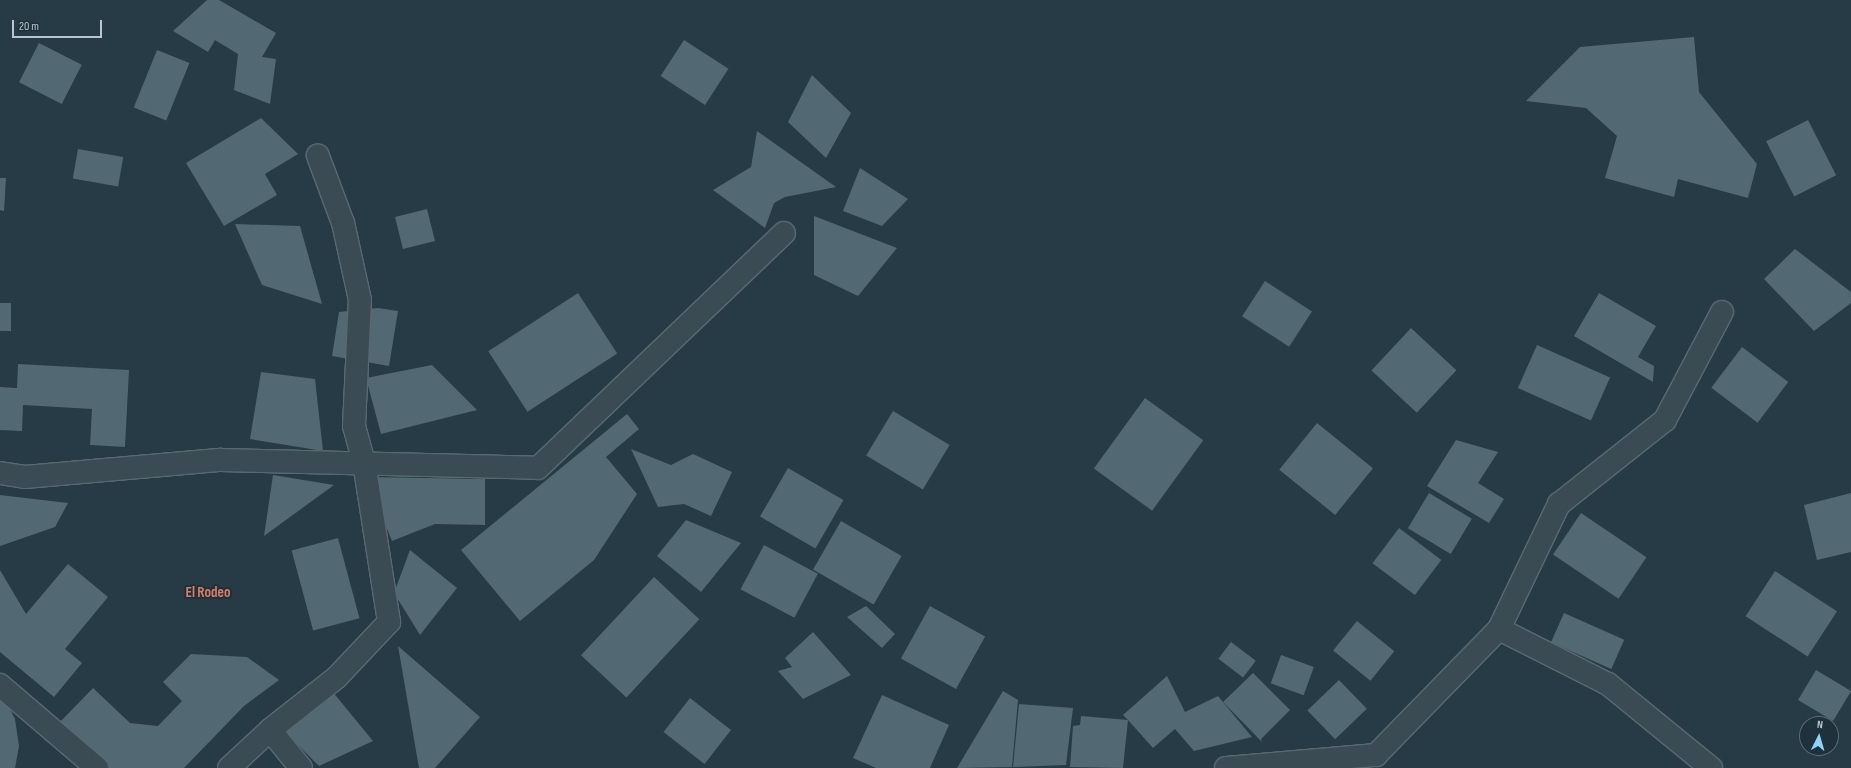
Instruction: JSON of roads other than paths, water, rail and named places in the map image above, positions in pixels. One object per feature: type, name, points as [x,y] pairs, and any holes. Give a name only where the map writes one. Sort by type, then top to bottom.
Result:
[{"type":"street","points":[[230,768],[270,730],[337,677],[389,622],[364,463],[354,426],[360,300],[343,223],[318,156]]},
{"type":"street","points":[[0,473],[25,477],[221,460],[538,468],[784,233]]},
{"type":"street","points":[[1226,768],[1377,762],[1499,629],[1559,504],[1665,420],[1722,312]]},
{"type":"street","points":[[1499,629],[1608,684],[1711,768]]},
{"type":"street","points":[[0,685],[97,768]]},
{"type":"street","points":[[270,730],[301,768]]},
{"type":"district","name":"El Rodeo","points":[[208,593]]}]
